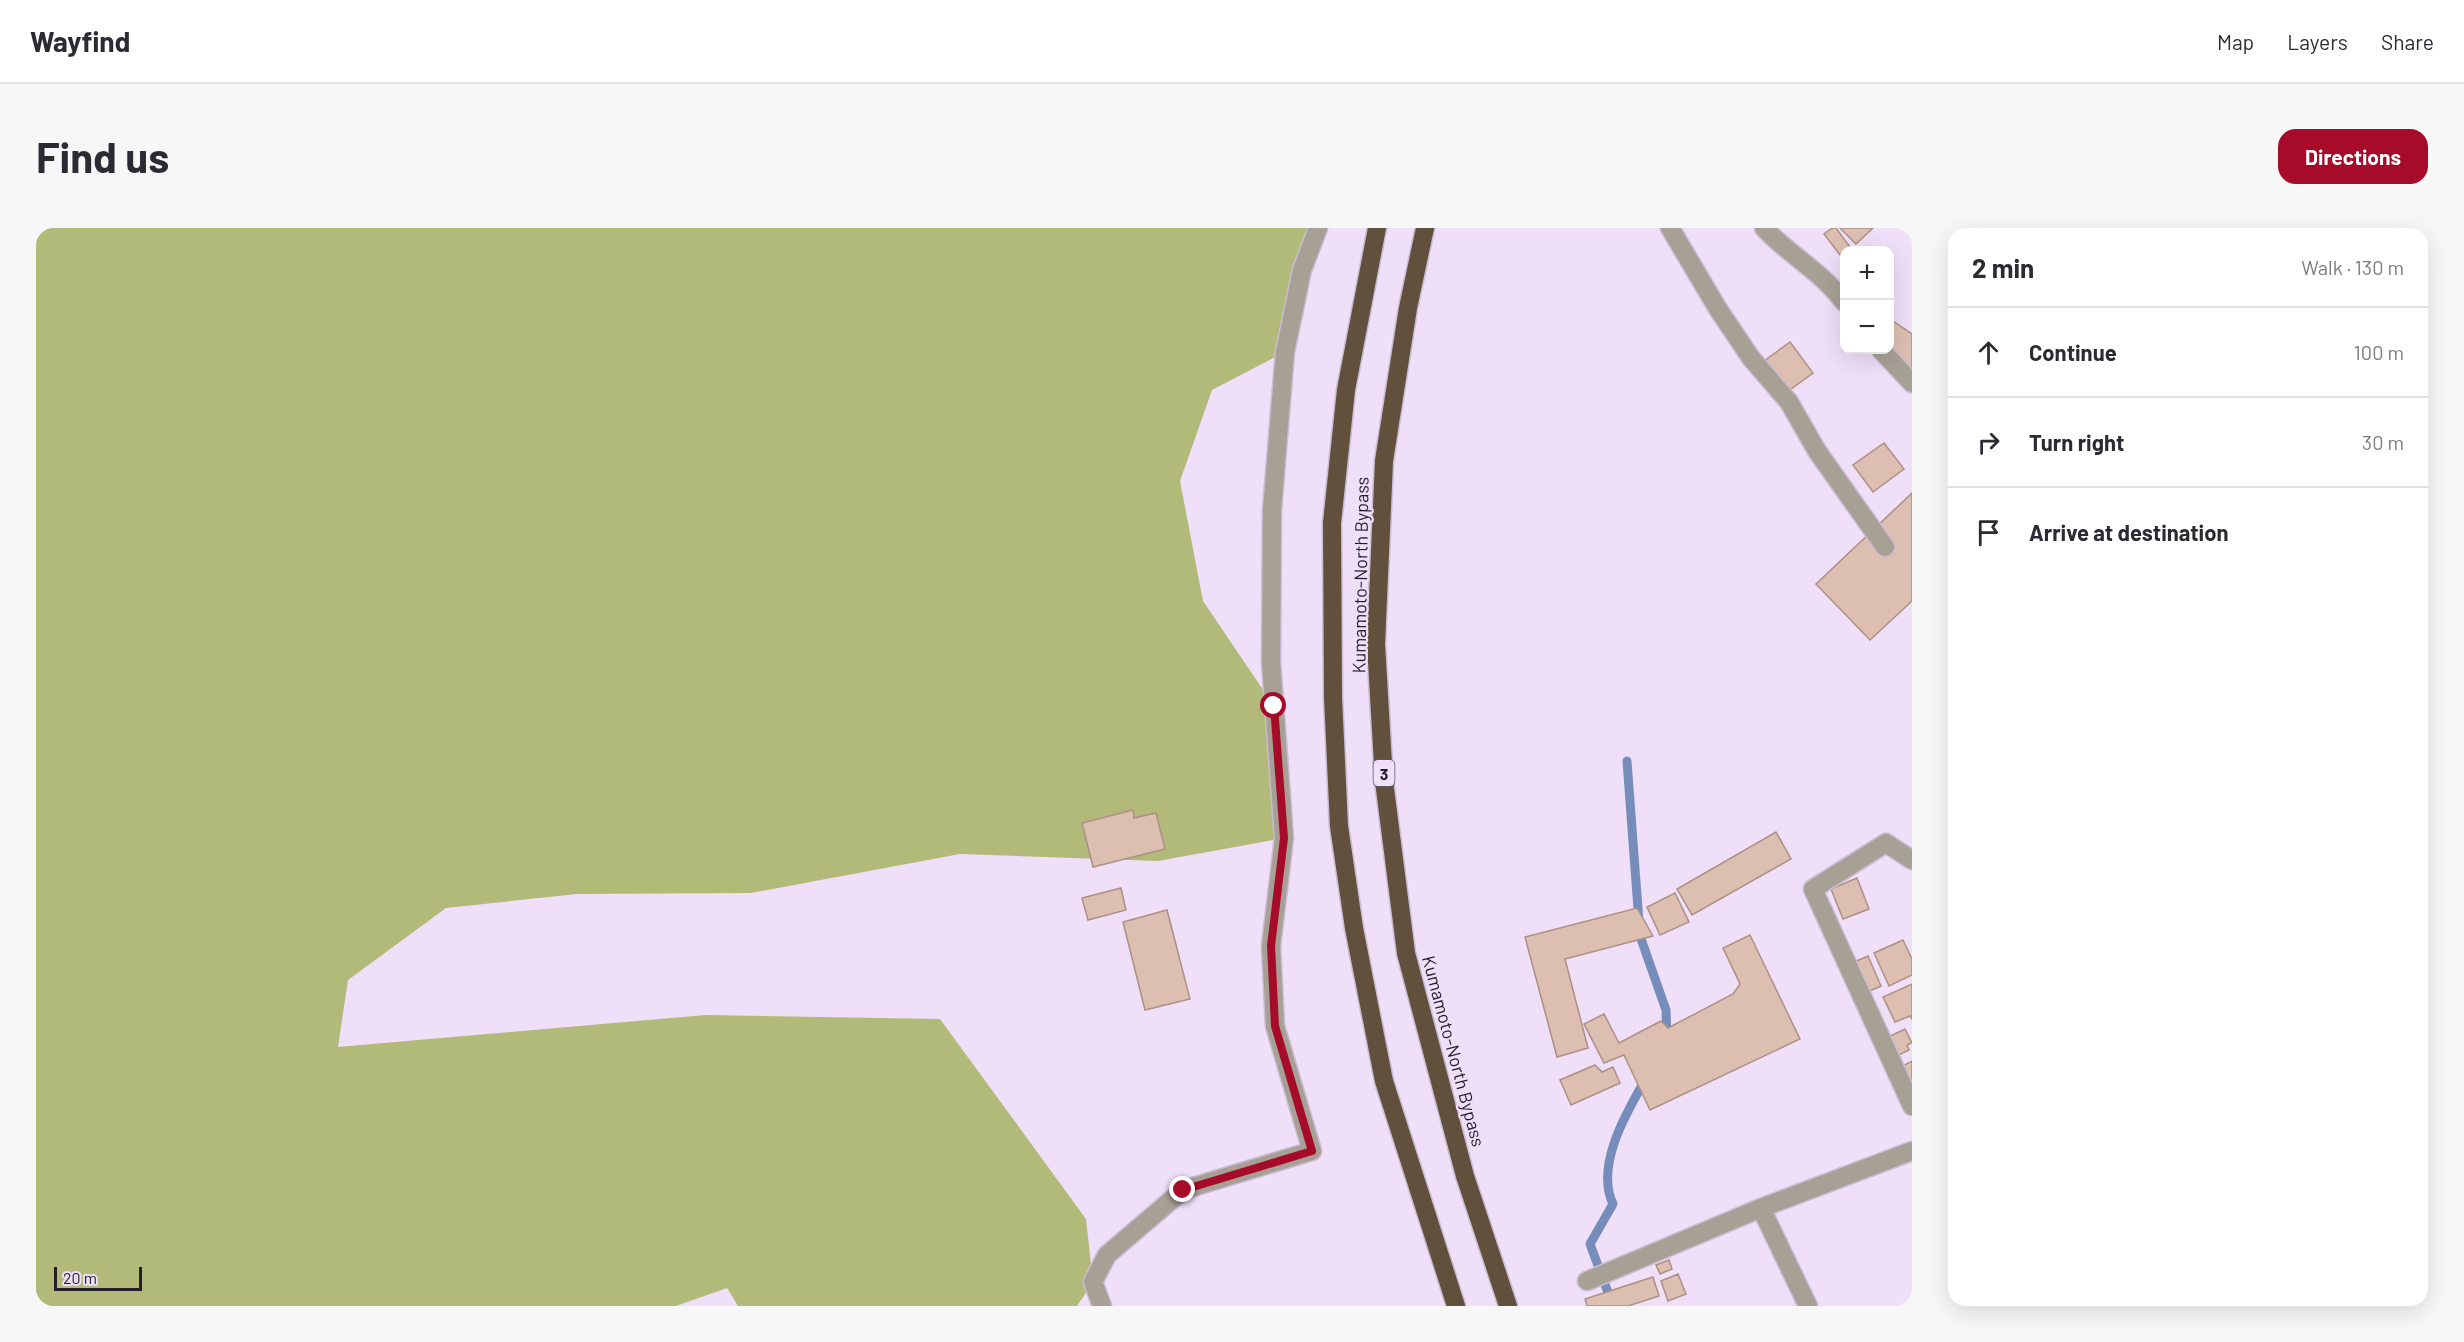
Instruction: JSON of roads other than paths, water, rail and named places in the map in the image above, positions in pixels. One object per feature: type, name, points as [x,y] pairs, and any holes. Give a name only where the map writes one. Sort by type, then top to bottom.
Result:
[{"type":"highway","name":"Kumamoto-North Bypass","points":[[1377,228],[1346,390],[1332,524],[1333,697],[1339,826],[1354,928],[1384,1081],[1456,1306]]},
{"type":"highway","name":"Kumamoto-North Bypass","points":[[1425,228],[1408,308],[1384,461],[1376,644],[1384,781],[1406,953],[1465,1176],[1508,1306]]},
{"type":"street","points":[[1102,1306],[1093,1281],[1107,1255],[1183,1190],[1312,1151],[1275,1026],[1271,946],[1284,838],[1271,662],[1272,510],[1285,352],[1302,270],[1318,228]]},
{"type":"street","points":[[1670,228],[1718,309],[1751,358],[1789,402],[1817,452],[1885,547]]},
{"type":"street","points":[[1764,228],[1782,247],[1831,284],[1843,300]]},
{"type":"street","points":[[1885,354],[1912,383]]},
{"type":"street","points":[[1912,860],[1886,843],[1813,889],[1912,1106]]},
{"type":"street","points":[[1587,1281],[1761,1208],[1912,1151]]},
{"type":"street","points":[[1761,1208],[1808,1306]]},
{"type":"waterway","points":[[1627,761],[1640,936],[1666,1010],[1667,1039]]},
{"type":"waterway","points":[[1613,1306],[1590,1244],[1613,1204],[1608,1189],[1608,1173],[1615,1140],[1645,1080]]}]
